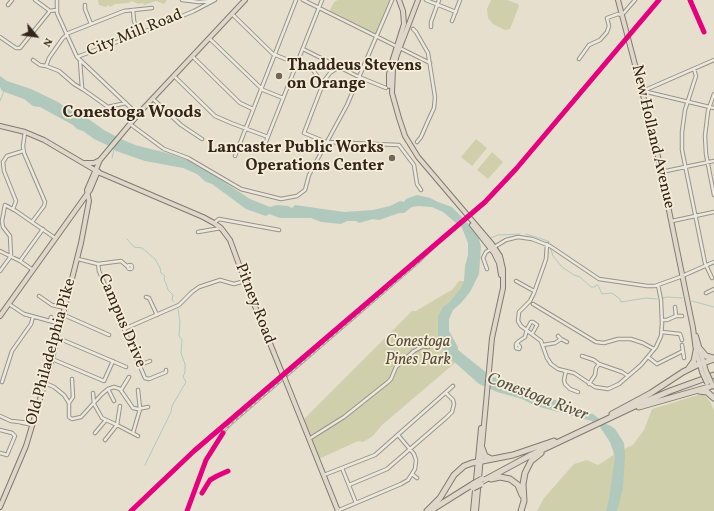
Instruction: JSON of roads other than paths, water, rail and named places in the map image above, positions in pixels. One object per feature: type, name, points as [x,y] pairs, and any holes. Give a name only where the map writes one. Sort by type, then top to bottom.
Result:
[{"type":"highway","points":[[689,368],[694,361],[697,349],[706,356],[714,358]]},
{"type":"highway","points":[[613,415],[651,393],[689,368],[714,358]]},
{"type":"highway","points":[[430,511],[473,486],[570,435],[652,398],[714,374]]},
{"type":"highway","points":[[613,415],[711,385]]},
{"type":"highway","points":[[698,390],[707,392],[714,398]]},
{"type":"highway","points":[[426,511],[440,498],[453,476],[467,465],[519,453],[560,440]]},
{"type":"highway","points":[[520,511],[524,501],[524,478],[530,463],[538,454],[560,440]]},
{"type":"highway","points":[[482,448],[486,457],[492,459]]},
{"type":"highway","points":[[481,482],[499,477],[507,478],[513,481],[519,487],[522,495],[520,511]]},
{"type":"highway","points":[[434,511],[473,486]]},
{"type":"main road","points":[[83,163],[92,164],[100,160],[106,154],[136,117],[245,0]]},
{"type":"main road","points":[[399,0],[403,11],[404,24],[390,72],[389,86],[394,113],[403,136],[423,168],[493,247],[499,263],[501,280],[490,328],[476,511]]},
{"type":"main road","points":[[398,47],[418,0]]},
{"type":"main road","name":"New Holland Avenue","points":[[618,0],[653,132],[697,349],[704,371],[711,385],[714,398]]},
{"type":"main road","name":"Pitney Road","points":[[0,126],[25,132],[44,140],[96,171],[214,223],[221,228],[230,240],[245,281],[338,511]]},
{"type":"main road","points":[[1,314],[87,194],[87,190],[96,171],[106,154]]},
{"type":"main road","points":[[96,171],[100,160]]},
{"type":"main road","name":"Old Philadelphia Pike","points":[[0,507],[24,453],[58,338],[78,259],[89,204],[89,196],[87,194]]},
{"type":"main road","points":[[473,511],[482,448],[483,415]]},
{"type":"street","points":[[8,5],[12,0]]},
{"type":"street","points":[[35,0],[50,11]]},
{"type":"street","points":[[57,0],[56,10],[77,57],[133,110],[136,117]]},
{"type":"street","points":[[182,0],[200,2],[214,0]]},
{"type":"street","name":"City Mill Road","points":[[77,57],[194,11],[214,0]]},
{"type":"street","points":[[235,156],[296,0]]},
{"type":"street","points":[[303,0],[430,63]]},
{"type":"street","points":[[265,144],[322,0]]},
{"type":"street","points":[[426,0],[456,12]]},
{"type":"street","points":[[431,26],[439,0]]},
{"type":"street","points":[[452,21],[460,0]]},
{"type":"street","points":[[579,59],[589,45],[600,40],[607,33],[609,26],[607,18],[618,14],[622,15],[635,0]]},
{"type":"street","points":[[130,124],[164,149],[188,158],[241,189],[281,199],[297,196],[305,190],[309,175],[347,105],[392,2]]},
{"type":"street","points":[[85,5],[90,24]]},
{"type":"street","points":[[46,66],[49,58],[66,35],[124,11],[152,8]]},
{"type":"street","points":[[0,37],[16,48],[20,48],[50,11],[56,10]]},
{"type":"street","points":[[133,10],[134,21],[139,33]]},
{"type":"street","points":[[231,14],[275,55],[315,71],[323,84]]},
{"type":"street","points":[[413,29],[426,51],[430,63],[435,101],[421,138],[417,142]]},
{"type":"street","points":[[208,38],[261,89],[283,98]]},
{"type":"street","points":[[303,49],[359,77],[386,88]]},
{"type":"street","points":[[192,56],[240,104],[253,109]]},
{"type":"street","points":[[33,60],[40,65],[59,71],[74,84],[108,107],[126,103]]},
{"type":"street","points":[[642,91],[714,60]]},
{"type":"street","points":[[80,61],[82,88]]},
{"type":"street","points":[[339,67],[330,74],[323,84],[304,133],[327,142],[399,145],[414,165],[417,184],[421,190]]},
{"type":"street","points":[[694,69],[696,76],[687,102],[683,121],[682,139],[685,167],[695,216],[706,265],[712,278]]},
{"type":"street","points":[[174,76],[216,116],[268,137]]},
{"type":"street","points":[[652,87],[652,94]]},
{"type":"street","points":[[642,91],[714,108]]},
{"type":"street","points":[[714,94],[706,120],[705,136],[707,163],[714,195]]},
{"type":"street","points":[[153,99],[181,124],[202,139]]},
{"type":"street","points":[[133,110],[142,111]]},
{"type":"street","points":[[25,132],[24,151],[45,202],[44,206],[32,222]]},
{"type":"street","points":[[13,209],[16,202],[2,167],[5,157],[24,151]]},
{"type":"street","points":[[661,172],[714,161]]},
{"type":"street","points":[[0,272],[11,256],[10,236],[2,222],[5,205],[56,238]]},
{"type":"street","points":[[671,221],[714,212]]},
{"type":"street","points":[[214,223],[219,219],[279,230]]},
{"type":"street","points":[[198,232],[221,228]]},
{"type":"street","points":[[20,260],[43,229]]},
{"type":"street","points":[[488,269],[484,256],[486,252],[506,240],[518,237],[532,238],[547,244],[599,278],[647,286],[658,285],[714,262]]},
{"type":"street","points":[[547,244],[546,259],[536,287],[530,301],[520,310],[517,316],[518,323],[539,339],[543,345],[549,362],[555,367],[576,374],[589,384],[601,389],[612,388],[619,384],[641,365],[654,349],[659,340],[662,332],[662,320],[661,300],[658,285]]},
{"type":"street","points":[[0,251],[20,260],[33,270]]},
{"type":"street","name":"Campus Drive","points":[[78,259],[98,264],[121,261],[128,267]]},
{"type":"street","name":"Campus Drive","points":[[98,264],[99,271],[147,379],[166,372],[166,370]]},
{"type":"street","points":[[124,329],[178,305],[199,287],[220,280],[234,284],[245,281]]},
{"type":"street","points":[[516,281],[534,291]]},
{"type":"street","points":[[706,293],[714,288]]},
{"type":"street","points":[[39,296],[52,305],[65,308]]},
{"type":"street","points":[[146,297],[149,298],[157,315]]},
{"type":"street","points":[[9,304],[21,313],[33,317],[44,318],[61,324]]},
{"type":"street","points":[[533,304],[596,342],[631,339],[644,343],[654,349]]},
{"type":"street","points":[[675,308],[676,316]]},
{"type":"street","points":[[64,315],[109,335]]},
{"type":"street","points":[[662,320],[682,316]]},
{"type":"street","points":[[2,382],[12,351],[33,317]]},
{"type":"street","points":[[50,321],[51,317]]},
{"type":"street","points":[[517,343],[525,337],[526,330],[531,322],[536,323],[537,326],[532,334]]},
{"type":"street","points":[[662,332],[680,334],[682,340]]},
{"type":"street","points":[[558,336],[561,340],[567,342]]},
{"type":"street","points":[[58,338],[126,367]]},
{"type":"street","points":[[543,345],[555,343],[561,340]]},
{"type":"street","points":[[682,345],[684,358]]},
{"type":"street","points":[[309,439],[344,417],[388,382],[391,379],[396,366],[414,352],[423,346],[428,347]]},
{"type":"street","points":[[648,357],[657,364],[683,351]]},
{"type":"street","points":[[582,356],[622,372],[628,376]]},
{"type":"street","points":[[52,358],[104,380],[113,361]]},
{"type":"street","points":[[140,365],[150,361]]},
{"type":"street","points":[[589,384],[595,375],[596,368],[599,364]]},
{"type":"street","points":[[566,371],[564,377],[565,384],[570,389],[578,392]]},
{"type":"street","points":[[121,390],[129,377]]},
{"type":"street","points":[[72,379],[72,397],[69,403],[69,417],[74,419],[81,417],[108,389],[114,387],[121,390],[135,409],[148,407]]},
{"type":"street","points":[[45,383],[57,389],[64,395],[69,403]]},
{"type":"street","points":[[324,475],[376,455],[453,386]]},
{"type":"street","points":[[108,389],[114,401]]},
{"type":"street","points":[[133,433],[140,409],[138,390]]},
{"type":"street","points":[[93,393],[94,404],[101,417],[138,436]]},
{"type":"street","points":[[349,485],[385,470],[452,412],[453,403],[446,393]]},
{"type":"street","points":[[106,440],[117,425],[120,406]]},
{"type":"street","points":[[0,416],[10,422],[30,423],[33,425]]},
{"type":"street","points":[[94,433],[106,420]]},
{"type":"street","points":[[0,430],[15,436],[8,455],[0,453]]},
{"type":"street","points":[[338,511],[404,483],[412,474],[415,469],[416,462],[414,454],[398,435]]},
{"type":"street","points":[[342,468],[356,503]]},
{"type":"street","points":[[412,474],[417,478]]},
{"type":"water","name":"Conestoga River","points":[[0,76],[7,81],[31,89],[58,102],[121,139],[135,145],[167,153],[190,161],[250,199],[270,207],[277,205],[292,208],[295,205],[344,212],[373,210],[390,206],[400,201],[404,202],[406,199],[417,195],[430,198],[452,207],[476,233],[481,247],[479,274],[470,292],[453,310],[449,319],[449,331],[458,347],[458,350],[492,377],[504,379],[586,413],[593,414],[615,429],[624,443],[625,456],[623,488],[617,511],[606,511],[615,457],[610,442],[600,427],[592,421],[536,406],[522,399],[497,392],[479,384],[450,358],[442,348],[438,336],[438,317],[443,307],[449,303],[461,288],[464,281],[465,266],[468,255],[468,243],[462,228],[443,212],[432,207],[418,206],[412,207],[404,213],[399,213],[379,220],[373,219],[359,223],[356,221],[347,221],[341,224],[321,222],[311,218],[280,218],[269,214],[266,216],[246,209],[212,184],[206,182],[197,174],[183,168],[145,161],[116,151],[40,107],[33,106],[24,99],[2,91],[0,87]]},
{"type":"waterway","points":[[0,101],[4,91]]},
{"type":"waterway","points":[[112,158],[114,150]]},
{"type":"waterway","points":[[491,238],[498,235],[520,234]]},
{"type":"waterway","points":[[526,234],[548,241],[551,245]]},
{"type":"waterway","points":[[127,239],[134,247],[142,248],[155,259],[161,273],[165,276],[164,280],[168,290],[173,295],[172,300],[174,302]]},
{"type":"waterway","points":[[550,247],[553,256],[562,267],[580,277],[591,287],[598,285],[602,294],[612,293],[620,299],[621,302],[646,298],[657,299]]},
{"type":"waterway","points":[[663,298],[682,298]]},
{"type":"waterway","points":[[692,301],[714,307]]},
{"type":"waterway","points":[[145,465],[171,412],[172,406],[186,382],[183,377],[185,372],[185,364],[181,353],[182,340],[179,336],[180,322],[178,309]]},
{"type":"railway","points":[[542,138],[658,0]]},
{"type":"railway","points":[[690,0],[704,32]]},
{"type":"railway","points":[[187,511],[206,460],[217,441],[230,425],[419,262],[434,247]]},
{"type":"railway","points":[[202,493],[210,480],[228,471]]},
{"type":"place","name":"Thaddeus Stevens on Orange","points":[[279,76]]},
{"type":"place","name":"Lancaster Public Works Operations Center","points":[[392,158]]},
{"type":"district","name":"Conestoga Woods","points":[[132,114]]},
{"type":"park label","name":"Conestoga Pines Park","points":[[418,352]]}]
